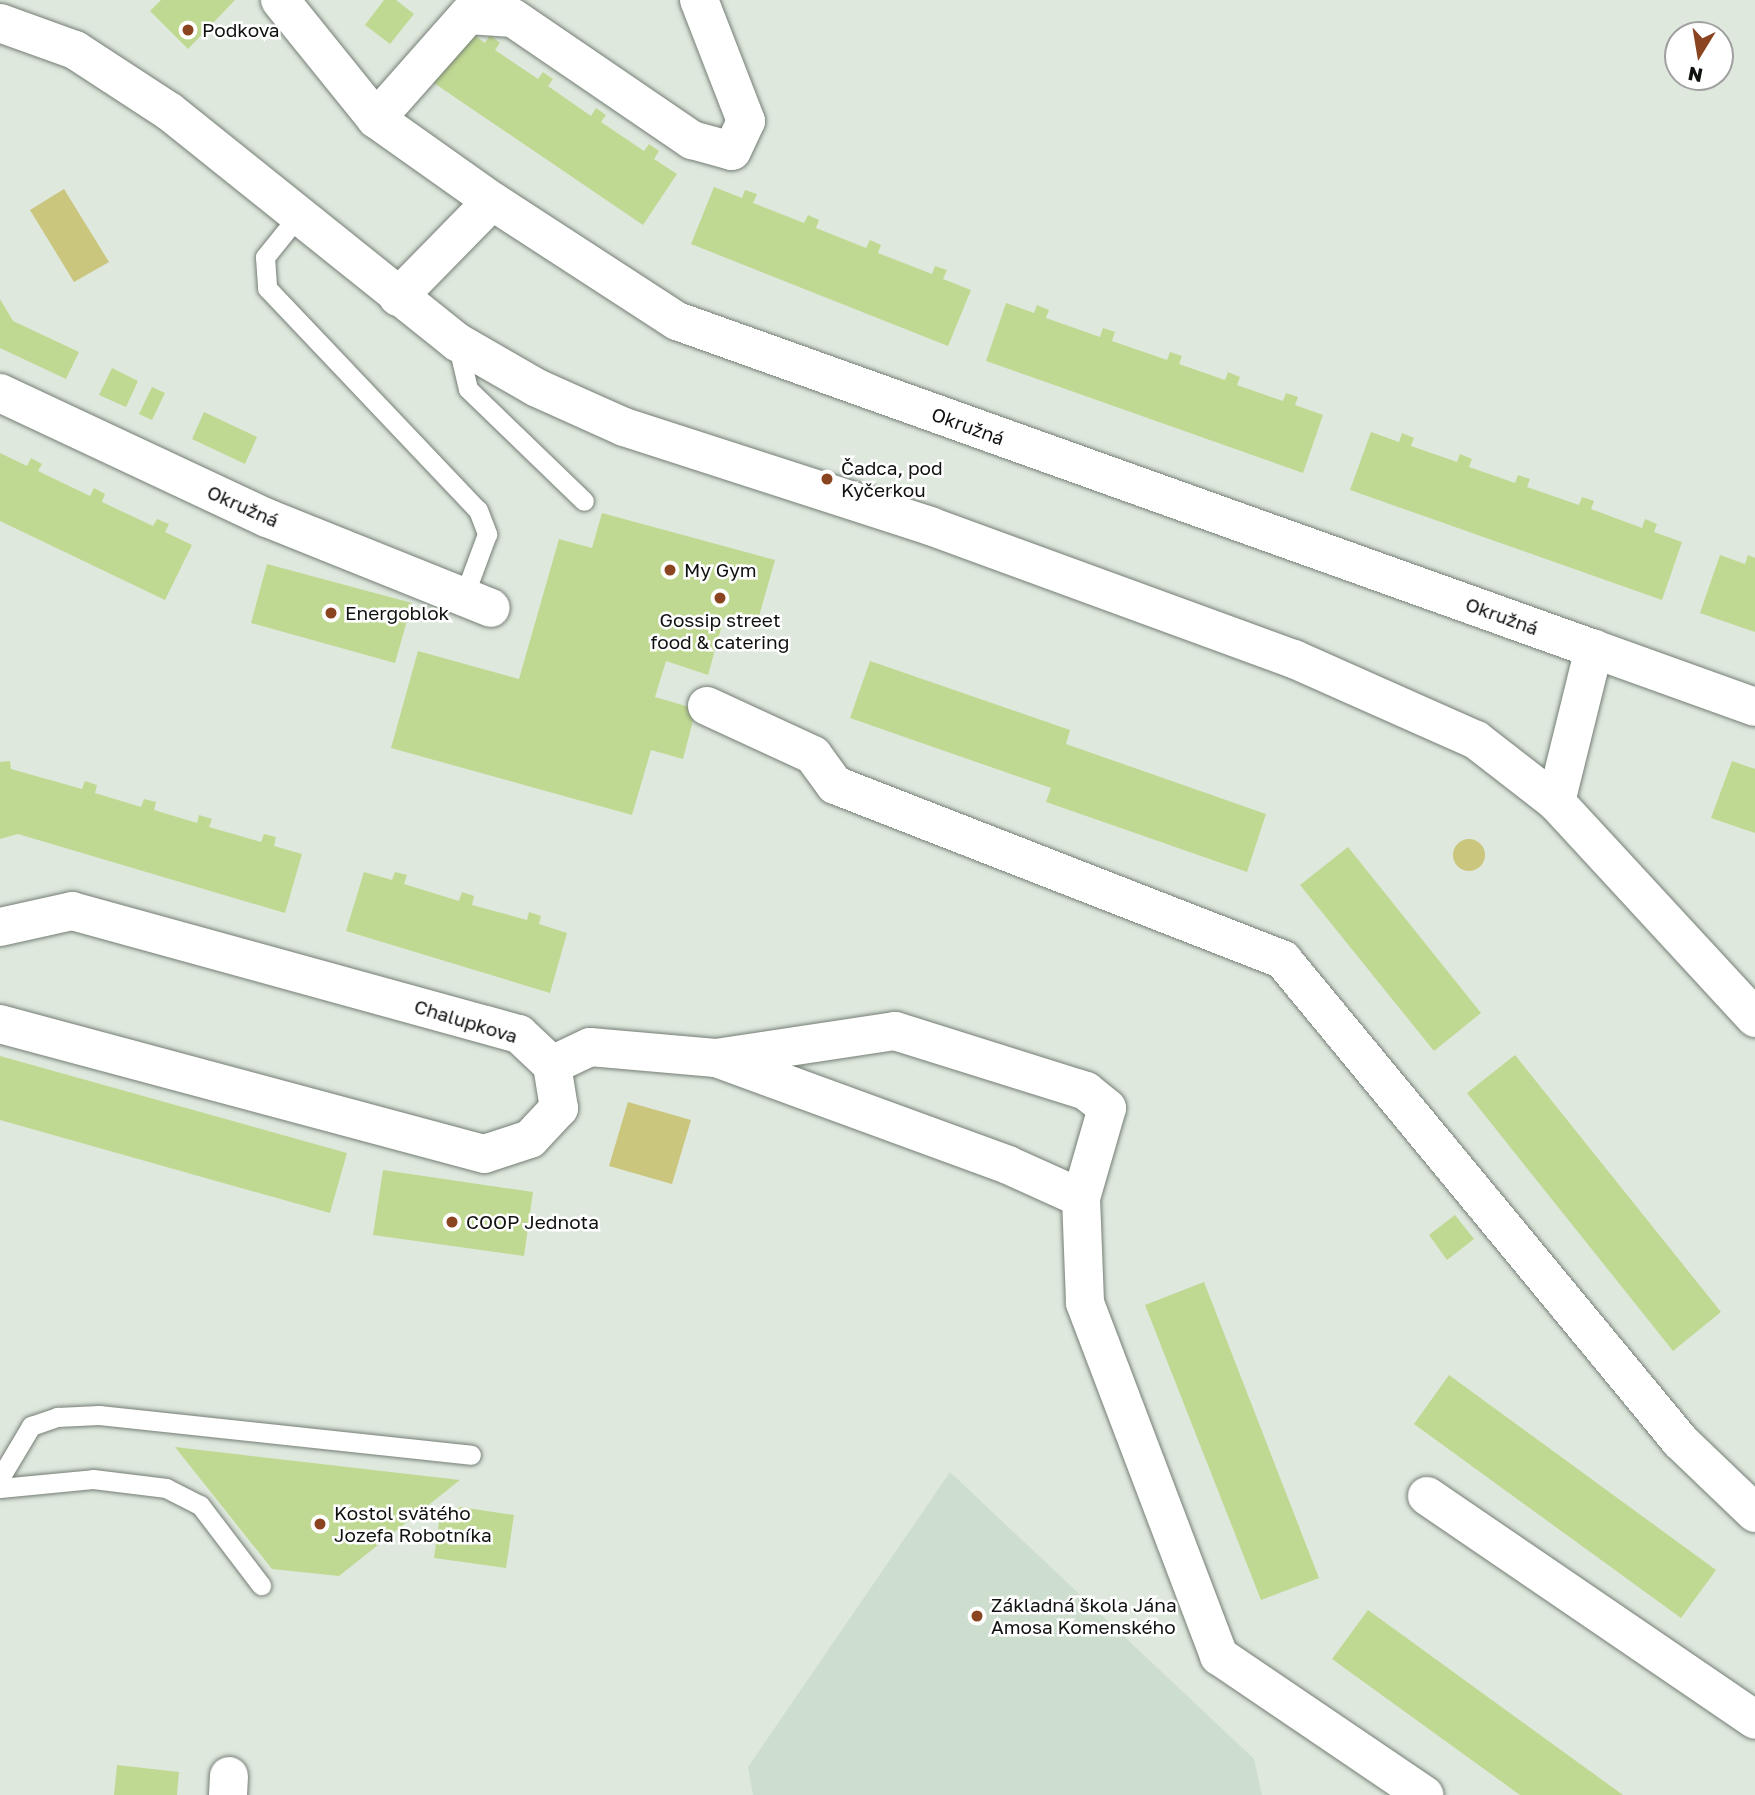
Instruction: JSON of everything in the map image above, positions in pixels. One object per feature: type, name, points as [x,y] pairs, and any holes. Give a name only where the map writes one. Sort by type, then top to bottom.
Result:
[{"type":"street","name":"Okružná","points":[[281,0],[376,119],[492,201],[677,321],[1755,707]]},
{"type":"street","points":[[376,119],[468,15],[513,18],[692,140],[732,151],[746,121],[699,0]]},
{"type":"street","points":[[0,23],[75,50],[170,112],[457,342],[624,427],[930,526],[1412,708],[1476,740],[1556,802],[1753,1011]]},
{"type":"street","points":[[398,297],[492,201]]},
{"type":"street","name":"Okružná","points":[[0,393],[267,518],[477,602]]},
{"type":"street","points":[[1556,802],[1594,649]]},
{"type":"street","points":[[707,706],[813,755],[835,785],[1283,960],[1680,1441],[1755,1513]]},
{"type":"street","name":"Chalupkova","points":[[0,927],[72,911],[519,1034],[552,1065]]},
{"type":"street","points":[[0,1024],[484,1154],[530,1139],[559,1108],[552,1065],[590,1047],[716,1058],[895,1031],[1086,1091],[1107,1108],[1081,1199],[1085,1303],[1219,1656],[1424,1795]]},
{"type":"street","points":[[716,1058],[1008,1164],[1081,1199]]},
{"type":"street","points":[[1427,1496],[1755,1720]]},
{"type":"lane","points":[[298,216],[265,257],[267,288],[478,510],[486,534],[477,602]]},
{"type":"lane","points":[[457,342],[468,389],[584,500]]},
{"type":"lane","points":[[0,1478],[31,1426],[78,1416],[471,1455]]},
{"type":"lane","points":[[0,1488],[93,1479],[166,1488],[200,1505],[261,1585]]},
{"type":"shaded area","points":[[64,189],[109,262],[74,282],[30,210]]},
{"type":"shaded area","points":[[1469,839],[1480,844],[1485,855],[1480,866],[1469,871],[1458,866],[1453,855],[1458,844]]},
{"type":"shaded area","points":[[628,1102],[691,1120],[672,1184],[609,1166]]},
{"type":"shaded area","name":"Základná škola Jána Amosa Komenského","points":[[950,1472],[1254,1759],[1262,1795],[753,1795],[748,1767]]},
{"type":"building","name":"Podkova","points":[[161,0],[235,0],[188,49],[150,11]]},
{"type":"building","points":[[384,0],[396,0],[414,14],[390,44],[365,25]]},
{"type":"building","points":[[463,27],[485,43],[490,35],[500,43],[495,50],[538,79],[543,72],[553,79],[548,86],[591,116],[596,108],[606,115],[601,122],[644,151],[649,144],[659,151],[654,159],[677,174],[643,225],[428,79]]},
{"type":"building","points":[[714,187],[742,198],[745,190],[757,194],[753,203],[804,223],[808,215],[819,220],[816,228],[866,248],[870,240],[881,245],[878,253],[932,274],[935,266],[947,270],[943,279],[971,290],[948,346],[691,244]]},
{"type":"building","points":[[0,299],[13,321],[79,352],[66,379],[0,348]]},
{"type":"building","points":[[1006,303],[1034,313],[1037,305],[1049,310],[1046,318],[1100,337],[1103,328],[1115,332],[1112,341],[1167,360],[1170,352],[1182,356],[1179,364],[1225,380],[1228,372],[1240,377],[1237,385],[1283,401],[1286,393],[1298,397],[1295,405],[1323,415],[1303,473],[986,361]]},
{"type":"building","points":[[112,368],[138,381],[126,407],[99,395]]},
{"type":"building","points":[[152,387],[165,393],[152,420],[139,414]]},
{"type":"building","points":[[204,412],[257,437],[245,464],[192,439]]},
{"type":"building","points":[[1371,432],[1399,442],[1402,433],[1414,438],[1411,446],[1457,462],[1460,454],[1472,459],[1469,467],[1515,483],[1518,475],[1530,479],[1527,487],[1579,505],[1582,497],[1594,501],[1591,509],[1642,528],[1645,519],[1657,524],[1654,532],[1682,542],[1662,600],[1350,490]]},
{"type":"building","points":[[0,453],[27,466],[31,458],[42,464],[38,471],[90,496],[94,488],[105,494],[102,502],[153,526],[157,519],[169,524],[165,532],[192,545],[165,600],[0,521]]},
{"type":"building","points":[[602,513],[775,560],[756,627],[724,618],[708,675],[666,661],[655,697],[696,709],[683,759],[651,750],[632,815],[391,748],[418,651],[519,679],[559,539],[592,548]]},
{"type":"building","points":[[1720,555],[1745,564],[1748,555],[1755,558],[1755,632],[1700,613]]},
{"type":"building","name":"Energoblok","points":[[267,564],[412,603],[395,663],[251,623]]},
{"type":"building","points":[[870,661],[1070,730],[1066,744],[1266,814],[1247,872],[1046,802],[1051,788],[850,718]]},
{"type":"building","points":[[10,761],[11,769],[82,789],[85,781],[97,785],[95,793],[141,807],[144,799],[156,802],[154,810],[197,823],[199,815],[212,819],[209,827],[261,842],[264,834],[276,837],[274,846],[302,854],[285,913],[18,834],[0,839],[0,762]]},
{"type":"building","points":[[1732,761],[1755,769],[1755,833],[1711,818]]},
{"type":"building","points":[[1348,847],[1481,1013],[1434,1051],[1300,885]]},
{"type":"building","points":[[364,872],[392,880],[395,872],[407,875],[404,884],[459,901],[462,892],[474,896],[472,905],[527,920],[529,912],[541,916],[539,924],[567,933],[550,993],[346,931]]},
{"type":"building","points":[[1515,1055],[1721,1312],[1673,1351],[1467,1093]]},
{"type":"building","points":[[0,1056],[347,1153],[330,1213],[0,1120]]},
{"type":"building","name":"COOP Jednota","points":[[383,1170],[533,1192],[524,1256],[373,1235]]},
{"type":"building","points":[[1455,1215],[1474,1239],[1447,1260],[1429,1235]]},
{"type":"building","points":[[1204,1282],[1319,1578],[1261,1600],[1145,1305]]},
{"type":"building","points":[[1449,1375],[1716,1570],[1681,1618],[1414,1424]]},
{"type":"building","name":"Kostol svätého Jozefa Robotníka","points":[[175,1447],[460,1480],[339,1576],[272,1569]]},
{"type":"building","points":[[460,1507],[514,1515],[506,1568],[434,1558],[439,1522]]},
{"type":"building","points":[[1368,1610],[1623,1795],[1520,1795],[1332,1659]]},
{"type":"building","points":[[117,1765],[179,1772],[177,1795],[114,1795]]},
{"type":"place","name":"Podkova","points":[[188,30]]},
{"type":"place","name":"Čadca, pod Kyčerkou","points":[[827,479]]},
{"type":"place","name":"My Gym","points":[[670,570]]},
{"type":"place","name":"Gossip street food & catering","points":[[720,598]]},
{"type":"place","name":"Energoblok","points":[[331,613]]},
{"type":"place","name":"COOP Jednota","points":[[452,1222]]},
{"type":"place","name":"Kostol svätého Jozefa Robotníka","points":[[320,1524]]},
{"type":"place","name":"Základná škola Jána Amosa Komenského","points":[[977,1616]]}]
